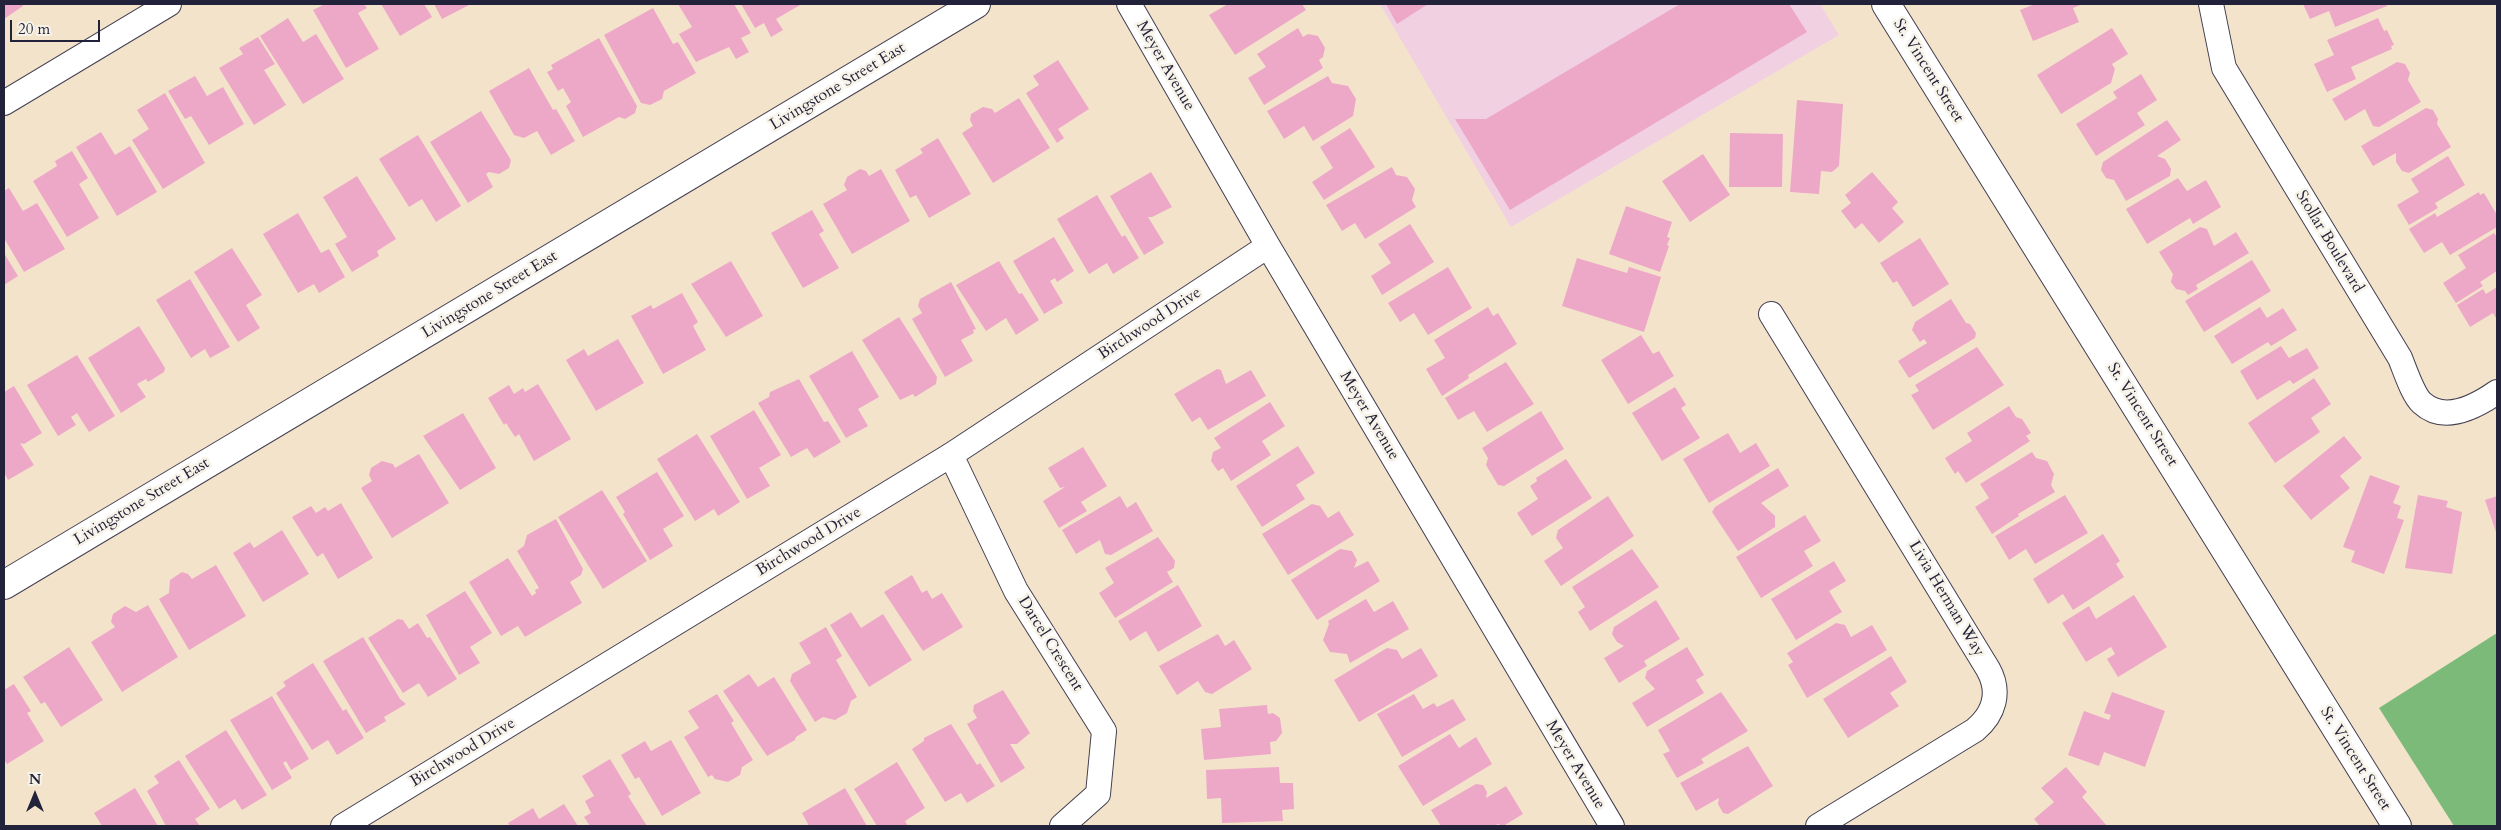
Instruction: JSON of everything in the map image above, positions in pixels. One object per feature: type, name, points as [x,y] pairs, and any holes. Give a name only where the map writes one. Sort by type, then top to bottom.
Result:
[{"type":"street","points":[[4,103],[169,4]]},
{"type":"street","name":"Livingstone Street East","points":[[4,585],[976,4]]},
{"type":"street","name":"Meyer Avenue","points":[[1130,4],[1268,246],[1612,826]]},
{"type":"street","name":"St. Vincent Street","points":[[1886,4],[2397,826]]},
{"type":"street","name":"Stollar Boulevard","points":[[2211,4],[2224,68],[2400,358],[2422,403],[2440,412],[2462,412],[2482,403],[2497,392]]},
{"type":"street","name":"Birchwood Drive","points":[[343,826],[951,455],[1268,246]]},
{"type":"street","name":"Livia Herman Way","points":[[1771,314],[1988,669],[1995,691],[1989,714],[1975,730],[1818,826]]},
{"type":"street","name":"Darcel Crescent","points":[[951,455],[1016,591],[1104,732],[1098,794],[1062,826]]},
{"type":"shaded area","points":[[1380,4],[1820,4],[1839,35],[1511,227]]},
{"type":"green space","points":[[2497,633],[2497,826],[2454,826],[2379,708]]},
{"type":"building","points":[[4,4],[22,4],[23,6],[4,19]]},
{"type":"building","points":[[325,4],[364,4],[367,8],[358,13],[379,49],[346,68],[313,10]]},
{"type":"building","points":[[381,4],[424,4],[432,17],[400,36]]},
{"type":"building","points":[[434,4],[471,4],[442,19]]},
{"type":"building","points":[[678,4],[734,4],[751,33],[741,38],[749,52],[736,59],[729,47],[696,62],[679,34],[692,27]]},
{"type":"building","points":[[741,4],[802,4],[776,19],[783,30],[771,37],[764,23],[755,28]]},
{"type":"building","points":[[1228,4],[1302,4],[1306,10],[1235,55],[1209,15]]},
{"type":"building","points":[[1386,4],[1428,4],[1397,24]]},
{"type":"building","points":[[1680,4],[1789,4],[1807,32],[1510,210],[1455,119],[1486,119]]},
{"type":"building","points":[[2035,4],[2083,4],[2073,8],[2079,22],[2033,41],[2020,10]]},
{"type":"building","points":[[2303,4],[2386,4],[2387,6],[2335,27],[2329,11],[2310,19]]},
{"type":"building","points":[[653,8],[673,44],[678,42],[696,73],[664,91],[662,99],[650,105],[641,103],[604,35]]},
{"type":"building","points":[[288,18],[303,42],[316,34],[344,79],[303,104],[260,36]]},
{"type":"building","points":[[2378,18],[2384,31],[2387,30],[2394,45],[2391,46],[2392,49],[2351,67],[2356,79],[2327,92],[2314,64],[2334,55],[2327,40]]},
{"type":"building","points":[[1298,28],[1303,37],[1308,34],[1318,36],[1325,48],[1323,57],[1319,60],[1323,68],[1264,105],[1248,78],[1266,67],[1257,54]]},
{"type":"building","points":[[2112,28],[2128,54],[2112,64],[2115,69],[2111,83],[2061,114],[2037,75]]},
{"type":"building","points":[[258,37],[275,64],[264,70],[286,105],[254,125],[219,68],[243,54],[239,48]]},
{"type":"building","points":[[599,38],[637,106],[635,113],[625,119],[619,117],[583,137],[566,106],[571,102],[563,88],[558,91],[547,72],[553,69],[551,65]]},
{"type":"building","points":[[1058,60],[1089,109],[1058,129],[1064,138],[1057,143],[1026,93],[1039,85],[1033,76]]},
{"type":"building","points":[[2397,62],[2405,64],[2410,73],[2408,80],[2421,102],[2379,127],[2373,126],[2365,109],[2345,121],[2332,99]]},
{"type":"building","points":[[529,68],[553,110],[556,109],[575,141],[551,155],[537,131],[524,138],[514,135],[489,91]]},
{"type":"building","points":[[2141,74],[2157,100],[2137,113],[2145,125],[2096,156],[2076,124],[2117,98],[2113,92]]},
{"type":"building","points":[[195,76],[207,96],[223,87],[244,124],[209,145],[191,116],[185,119],[168,91]]},
{"type":"building","points":[[1328,76],[1332,83],[1348,86],[1356,99],[1353,116],[1313,141],[1304,126],[1284,139],[1267,111]]},
{"type":"building","points":[[165,93],[205,163],[163,189],[132,140],[149,129],[137,110]]},
{"type":"building","points":[[1019,98],[1050,148],[993,183],[962,133],[973,126],[970,120],[971,114],[983,107],[992,109],[995,113]]},
{"type":"building","points":[[1797,100],[1843,104],[1839,166],[1832,172],[1821,171],[1819,194],[1790,192]]},
{"type":"building","points":[[2426,108],[2433,110],[2438,119],[2437,124],[2451,147],[2409,173],[2402,171],[2396,162],[2396,153],[2373,166],[2361,146]]},
{"type":"building","points":[[481,111],[511,160],[509,168],[499,174],[489,172],[486,174],[493,187],[468,203],[430,142]]},
{"type":"building","points":[[2167,120],[2181,140],[2157,156],[2165,159],[2171,169],[2170,176],[2126,201],[2114,180],[2106,178],[2101,170],[2103,162]]},
{"type":"building","points":[[1350,128],[1375,167],[1324,200],[1312,182],[1333,168],[1320,147]]},
{"type":"building","points":[[101,132],[115,155],[130,146],[157,192],[117,216],[76,147]]},
{"type":"building","points":[[1730,133],[1783,134],[1782,187],[1729,187]]},
{"type":"building","points":[[418,135],[461,206],[436,222],[422,199],[409,207],[379,159]]},
{"type":"building","points":[[938,138],[971,194],[929,218],[916,195],[910,198],[895,170],[923,153],[920,149]]},
{"type":"building","points":[[72,151],[88,178],[79,184],[99,218],[67,237],[33,181],[57,166],[55,161]]},
{"type":"building","points":[[1703,154],[1730,195],[1690,222],[1662,181]]},
{"type":"building","points":[[2448,156],[2465,185],[2435,203],[2438,208],[2409,225],[2397,205],[2419,192],[2411,179]]},
{"type":"building","points":[[1392,167],[1396,175],[1407,177],[1415,189],[1412,200],[1416,207],[1365,239],[1355,223],[1342,231],[1326,205]]},
{"type":"building","points":[[860,169],[866,171],[869,176],[881,169],[910,221],[852,254],[823,204],[847,190],[844,185],[847,177]]},
{"type":"building","points":[[1151,172],[1172,207],[1152,217],[1148,217],[1164,243],[1144,255],[1110,196]]},
{"type":"building","points":[[1872,172],[1898,202],[1892,208],[1904,222],[1879,243],[1862,223],[1855,229],[1841,211],[1851,203],[1845,195]]},
{"type":"building","points":[[357,176],[396,239],[377,251],[379,256],[352,272],[335,244],[347,237],[323,197]]},
{"type":"building","points":[[2178,178],[2187,191],[2206,180],[2221,207],[2193,224],[2190,218],[2147,244],[2126,209]]},
{"type":"building","points":[[9,188],[23,211],[37,203],[65,249],[24,272],[4,238],[4,191]]},
{"type":"building","points":[[2479,192],[2480,195],[2484,193],[2497,215],[2497,227],[2450,255],[2442,242],[2424,253],[2409,229],[2435,213],[2437,217]]},
{"type":"building","points":[[1097,195],[1122,237],[1125,235],[1139,258],[1113,274],[1107,263],[1089,274],[1057,219]]},
{"type":"building","points":[[1626,206],[1672,222],[1667,237],[1670,238],[1667,245],[1669,246],[1660,272],[1609,254]]},
{"type":"building","points":[[812,210],[824,231],[819,234],[839,268],[803,288],[771,233]]},
{"type":"building","points":[[298,213],[321,253],[329,249],[345,277],[319,293],[314,284],[298,293],[263,234]]},
{"type":"building","points":[[1410,224],[1434,262],[1382,295],[1371,276],[1391,263],[1378,244]]},
{"type":"building","points":[[2200,227],[2207,229],[2214,246],[2236,232],[2249,253],[2196,285],[2198,289],[2188,295],[2185,291],[2176,289],[2171,282],[2173,274],[2159,252]]},
{"type":"building","points":[[2494,233],[2497,237],[2497,271],[2480,282],[2483,286],[2456,303],[2443,283],[2466,268],[2458,255]]},
{"type":"building","points":[[1054,237],[1074,271],[1057,282],[1055,278],[1050,281],[1063,303],[1044,314],[1013,261]]},
{"type":"building","points":[[1920,238],[1949,284],[1913,307],[1897,281],[1893,283],[1880,263]]},
{"type":"building","points":[[232,248],[262,295],[246,305],[260,328],[238,342],[194,272]]},
{"type":"building","points":[[4,253],[18,276],[4,285]]},
{"type":"building","points":[[1577,258],[1627,273],[1629,267],[1661,277],[1644,332],[1562,306]]},
{"type":"building","points":[[2252,260],[2271,291],[2204,332],[2185,301]]},
{"type":"building","points":[[731,261],[763,316],[726,337],[691,284]]},
{"type":"building","points":[[999,261],[1019,294],[1022,293],[1039,320],[1016,335],[1006,318],[986,331],[956,285]]},
{"type":"building","points":[[1448,267],[1472,308],[1428,335],[1414,313],[1400,322],[1388,303]]},
{"type":"building","points":[[190,279],[230,347],[210,358],[205,349],[191,358],[156,300]]},
{"type":"building","points":[[951,282],[976,329],[973,330],[974,333],[961,340],[973,361],[945,377],[912,319],[922,313],[918,306],[920,299]]},
{"type":"building","points":[[2497,287],[2497,320],[2493,313],[2470,327],[2457,305],[2483,289],[2486,294]]},
{"type":"building","points":[[682,293],[698,322],[693,326],[706,350],[663,374],[631,316],[651,305],[653,309]]},
{"type":"building","points":[[1951,299],[1966,323],[1970,324],[1976,333],[1975,338],[1909,378],[1898,361],[1927,343],[1924,339],[1920,342],[1912,330],[1915,322]]},
{"type":"building","points":[[1488,307],[1493,316],[1498,313],[1517,344],[1468,375],[1469,378],[1442,396],[1426,369],[1445,358],[1434,340]]},
{"type":"building","points":[[2260,307],[2267,318],[2283,308],[2297,330],[2271,346],[2268,342],[2232,364],[2214,336]]},
{"type":"building","points":[[899,317],[937,377],[936,384],[915,397],[913,394],[900,400],[862,340]]},
{"type":"building","points":[[139,326],[165,368],[164,372],[148,382],[146,379],[137,384],[146,397],[121,413],[88,358]]},
{"type":"building","points":[[1641,335],[1653,354],[1659,351],[1674,376],[1628,404],[1601,360]]},
{"type":"building","points":[[618,339],[644,383],[596,411],[566,360],[584,349],[588,356]]},
{"type":"building","points":[[2281,346],[2289,358],[2307,348],[2319,368],[2293,384],[2290,380],[2257,400],[2240,371]]},
{"type":"building","points":[[1977,347],[2004,385],[1933,430],[1911,395],[1919,391],[1915,385]]},
{"type":"building","points":[[852,351],[879,397],[858,409],[868,426],[846,438],[809,376]]},
{"type":"building","points":[[77,355],[115,416],[89,432],[77,413],[71,417],[76,425],[58,436],[27,385]]},
{"type":"building","points":[[1506,362],[1534,404],[1487,432],[1474,411],[1458,420],[1445,398]]},
{"type":"building","points":[[1217,369],[1221,370],[1226,384],[1251,370],[1266,396],[1208,430],[1200,417],[1192,422],[1174,394]]},
{"type":"building","points":[[2314,378],[2331,404],[2311,418],[2320,432],[2275,463],[2248,423]]},
{"type":"building","points":[[799,379],[824,422],[828,421],[841,442],[814,458],[807,448],[791,457],[758,403],[769,397],[770,392]]},
{"type":"building","points":[[538,384],[571,439],[534,461],[519,434],[515,437],[506,423],[504,425],[488,398],[509,385],[514,394],[523,388],[525,392]]},
{"type":"building","points":[[14,386],[42,433],[24,444],[20,443],[34,465],[8,480],[4,472],[4,392]]},
{"type":"building","points":[[1675,387],[1686,405],[1681,408],[1700,438],[1662,461],[1632,413]]},
{"type":"building","points":[[1270,402],[1285,426],[1262,441],[1271,455],[1231,481],[1223,468],[1218,471],[1211,461],[1213,452],[1221,448],[1214,438]]},
{"type":"building","points":[[2009,406],[2016,417],[2022,419],[2031,433],[2026,436],[2030,441],[1966,483],[1958,471],[1955,474],[1945,458],[1972,441],[1967,433]]},
{"type":"building","points":[[754,410],[781,455],[759,468],[770,486],[747,499],[710,436]]},
{"type":"building","points":[[1541,411],[1564,449],[1504,486],[1498,485],[1486,465],[1488,458],[1482,448]]},
{"type":"building","points":[[463,413],[496,468],[460,490],[423,436]]},
{"type":"building","points":[[1728,433],[1740,453],[1756,443],[1770,466],[1709,503],[1683,459]]},
{"type":"building","points":[[697,434],[740,502],[718,516],[714,509],[695,521],[657,459]]},
{"type":"building","points":[[2344,436],[2362,458],[2340,476],[2350,488],[2311,520],[2283,486]]},
{"type":"building","points":[[1298,446],[1315,473],[1296,485],[1305,499],[1262,527],[1236,486]]},
{"type":"building","points":[[1083,447],[1107,486],[1081,502],[1087,511],[1059,528],[1043,501],[1065,487],[1060,488],[1048,468]]},
{"type":"building","points":[[2032,452],[2036,458],[2047,461],[2054,474],[2051,485],[2055,492],[2018,514],[2019,516],[1992,534],[1975,507],[1989,498],[1980,484]]},
{"type":"building","points":[[419,454],[449,503],[392,538],[361,488],[372,481],[369,475],[371,468],[382,461],[393,464],[395,468]]},
{"type":"building","points":[[1566,459],[1592,498],[1532,536],[1517,513],[1538,499],[1530,486],[1537,481],[1536,478]]},
{"type":"building","points":[[1778,468],[1789,486],[1761,503],[1775,516],[1775,527],[1738,551],[1712,512],[1715,507]]},
{"type":"building","points":[[657,472],[684,516],[663,529],[673,546],[650,560],[623,514],[625,512],[616,497]]},
{"type":"building","points":[[2370,475],[2400,486],[2393,503],[2401,506],[2397,518],[2404,520],[2384,574],[2351,562],[2355,551],[2343,547]]},
{"type":"building","points":[[602,490],[647,561],[603,589],[558,517]]},
{"type":"building","points":[[2065,495],[2088,533],[2035,564],[2026,549],[2009,560],[1995,536]]},
{"type":"building","points":[[2418,495],[2448,501],[2446,507],[2462,512],[2452,574],[2405,568]]},
{"type":"building","points":[[1120,496],[1127,508],[1136,502],[1153,531],[1111,555],[1105,554],[1100,540],[1076,554],[1062,530]]},
{"type":"building","points":[[1608,496],[1634,536],[1561,586],[1544,561],[1563,548],[1556,538],[1558,530]]},
{"type":"building","points":[[2497,496],[2497,535],[2485,500]]},
{"type":"building","points":[[341,503],[373,558],[338,579],[323,553],[317,557],[292,517],[311,506],[316,513],[325,507],[328,511]]},
{"type":"building","points":[[1312,504],[1320,506],[1328,518],[1339,511],[1354,535],[1288,575],[1262,534]]},
{"type":"building","points":[[1805,515],[1821,541],[1804,551],[1813,566],[1761,598],[1736,557]]},
{"type":"building","points":[[556,519],[583,569],[581,575],[570,582],[582,603],[525,637],[518,626],[501,636],[469,582],[508,558],[532,596],[536,593],[535,590],[539,588],[517,551],[524,546],[527,535]]},
{"type":"building","points":[[282,530],[309,574],[263,602],[233,553],[250,542],[254,548]]},
{"type":"building","points":[[2103,534],[2120,561],[2116,564],[2124,577],[2073,610],[2063,594],[2048,604],[2033,579]]},
{"type":"building","points":[[1158,537],[1175,561],[1174,568],[1167,572],[1173,582],[1115,618],[1099,593],[1114,583],[1105,568]]},
{"type":"building","points":[[1340,549],[1352,551],[1357,560],[1354,568],[1368,561],[1380,581],[1317,620],[1291,580]]},
{"type":"building","points":[[1632,549],[1659,587],[1590,631],[1578,612],[1585,607],[1572,587]]},
{"type":"building","points":[[1834,561],[1846,581],[1829,591],[1842,612],[1796,640],[1771,599]]},
{"type":"building","points":[[216,565],[246,616],[189,650],[159,599],[169,593],[170,580],[182,572],[188,574],[192,579]]},
{"type":"building","points":[[912,575],[922,593],[927,590],[932,599],[942,593],[963,627],[923,651],[884,592]]},
{"type":"building","points":[[1178,585],[1202,626],[1158,652],[1146,631],[1130,641],[1118,621]]},
{"type":"building","points":[[465,591],[492,633],[470,647],[480,663],[459,675],[426,615]]},
{"type":"building","points":[[2134,595],[2167,647],[2118,677],[2107,659],[2115,654],[2111,647],[2086,662],[2062,623],[2089,606],[2096,619]]},
{"type":"building","points":[[1366,599],[1374,612],[1393,601],[1409,629],[1350,663],[1347,654],[1330,652],[1323,640],[1329,624],[1328,621]]},
{"type":"building","points":[[1656,600],[1680,639],[1644,661],[1647,666],[1619,683],[1604,658],[1624,646],[1617,642],[1612,634],[1614,627]]},
{"type":"building","points":[[148,605],[178,657],[122,692],[91,642],[115,627],[111,622],[113,614],[125,606],[136,612]]},
{"type":"building","points":[[851,612],[861,628],[883,614],[912,660],[869,687],[830,625]]},
{"type":"building","points":[[398,619],[403,620],[409,629],[418,623],[427,638],[430,637],[457,679],[428,697],[419,683],[403,693],[368,638]]},
{"type":"building","points":[[1836,623],[1845,625],[1851,637],[1872,625],[1887,650],[1807,698],[1788,665],[1793,662],[1787,653]]},
{"type":"building","points":[[826,627],[842,656],[836,660],[857,697],[851,701],[847,713],[835,720],[823,717],[815,722],[790,681],[792,674],[811,663],[799,643]]},
{"type":"building","points":[[1218,634],[1225,646],[1234,640],[1252,669],[1212,694],[1205,692],[1198,681],[1177,695],[1159,666]]},
{"type":"building","points":[[363,637],[400,699],[406,704],[384,717],[386,721],[366,733],[323,661]]},
{"type":"building","points":[[69,647],[103,700],[61,727],[45,702],[41,704],[23,677]]},
{"type":"building","points":[[1687,647],[1704,675],[1696,680],[1704,693],[1647,727],[1632,703],[1655,689],[1645,678],[1647,671]]},
{"type":"building","points":[[1387,648],[1397,650],[1402,659],[1421,648],[1438,676],[1359,722],[1334,680]]},
{"type":"building","points":[[1891,656],[1907,682],[1890,693],[1899,706],[1848,738],[1823,699]]},
{"type":"building","points":[[313,663],[343,711],[346,709],[364,738],[337,755],[328,740],[312,750],[276,693],[286,686],[283,682]]},
{"type":"building","points":[[749,674],[758,687],[774,677],[807,730],[796,737],[795,740],[767,756],[723,691]]},
{"type":"building","points":[[14,684],[31,711],[27,713],[44,741],[7,764],[4,759],[4,690]]},
{"type":"building","points":[[1003,690],[1030,733],[1017,744],[1010,744],[1025,768],[1001,783],[967,724],[977,718],[973,711],[974,705]]},
{"type":"building","points":[[1721,692],[1748,731],[1701,759],[1704,763],[1677,778],[1663,754],[1670,751],[1658,730]]},
{"type":"building","points":[[2112,692],[2165,711],[2145,767],[2104,752],[2099,766],[2068,755],[2084,711],[2109,720],[2111,715],[2104,713]]},
{"type":"building","points":[[717,694],[734,721],[731,723],[753,760],[742,767],[740,775],[728,782],[715,779],[712,775],[708,777],[684,737],[699,728],[688,711]]},
{"type":"building","points":[[1414,694],[1423,709],[1434,703],[1437,707],[1453,699],[1466,720],[1402,757],[1377,714]]},
{"type":"building","points":[[272,696],[309,759],[291,770],[286,761],[283,763],[292,778],[272,790],[230,720]]},
{"type":"building","points":[[1267,705],[1268,714],[1273,713],[1280,718],[1282,733],[1276,741],[1270,742],[1271,754],[1204,760],[1201,729],[1221,727],[1219,709]]},
{"type":"building","points":[[951,724],[977,765],[980,763],[995,786],[967,803],[961,793],[945,802],[912,749],[924,741],[924,738]]},
{"type":"building","points":[[226,730],[267,795],[242,810],[235,799],[219,809],[185,756]]},
{"type":"building","points":[[1450,734],[1459,748],[1476,737],[1492,764],[1423,806],[1398,766]]},
{"type":"building","points":[[671,740],[701,793],[662,816],[639,777],[635,779],[621,755],[645,741],[651,751]]},
{"type":"building","points":[[1748,746],[1773,786],[1728,814],[1723,813],[1718,804],[1719,798],[1696,811],[1680,783]]},
{"type":"building","points":[[610,759],[631,794],[628,796],[647,826],[590,826],[584,817],[591,813],[585,801],[594,796],[582,776]]},
{"type":"building","points":[[179,760],[210,809],[195,819],[200,826],[166,826],[147,791],[159,783],[154,776]]},
{"type":"building","points":[[897,762],[925,808],[905,821],[908,826],[877,826],[854,789]]},
{"type":"building","points":[[1279,767],[1280,783],[1293,783],[1294,809],[1282,810],[1283,821],[1222,823],[1221,798],[1207,799],[1206,770]]},
{"type":"building","points":[[2066,767],[2087,792],[2082,797],[2107,826],[2040,826],[2034,819],[2054,802],[2041,788]]},
{"type":"building","points":[[1476,784],[1483,785],[1487,792],[1486,798],[1506,786],[1523,814],[1503,826],[1498,824],[1494,826],[1441,826],[1431,810]]},
{"type":"building","points":[[135,788],[158,826],[102,826],[94,813]]},
{"type":"building","points":[[845,788],[867,826],[809,826],[802,813]]},
{"type":"building","points":[[564,804],[578,826],[510,826],[508,823],[533,808],[539,819]]}]
